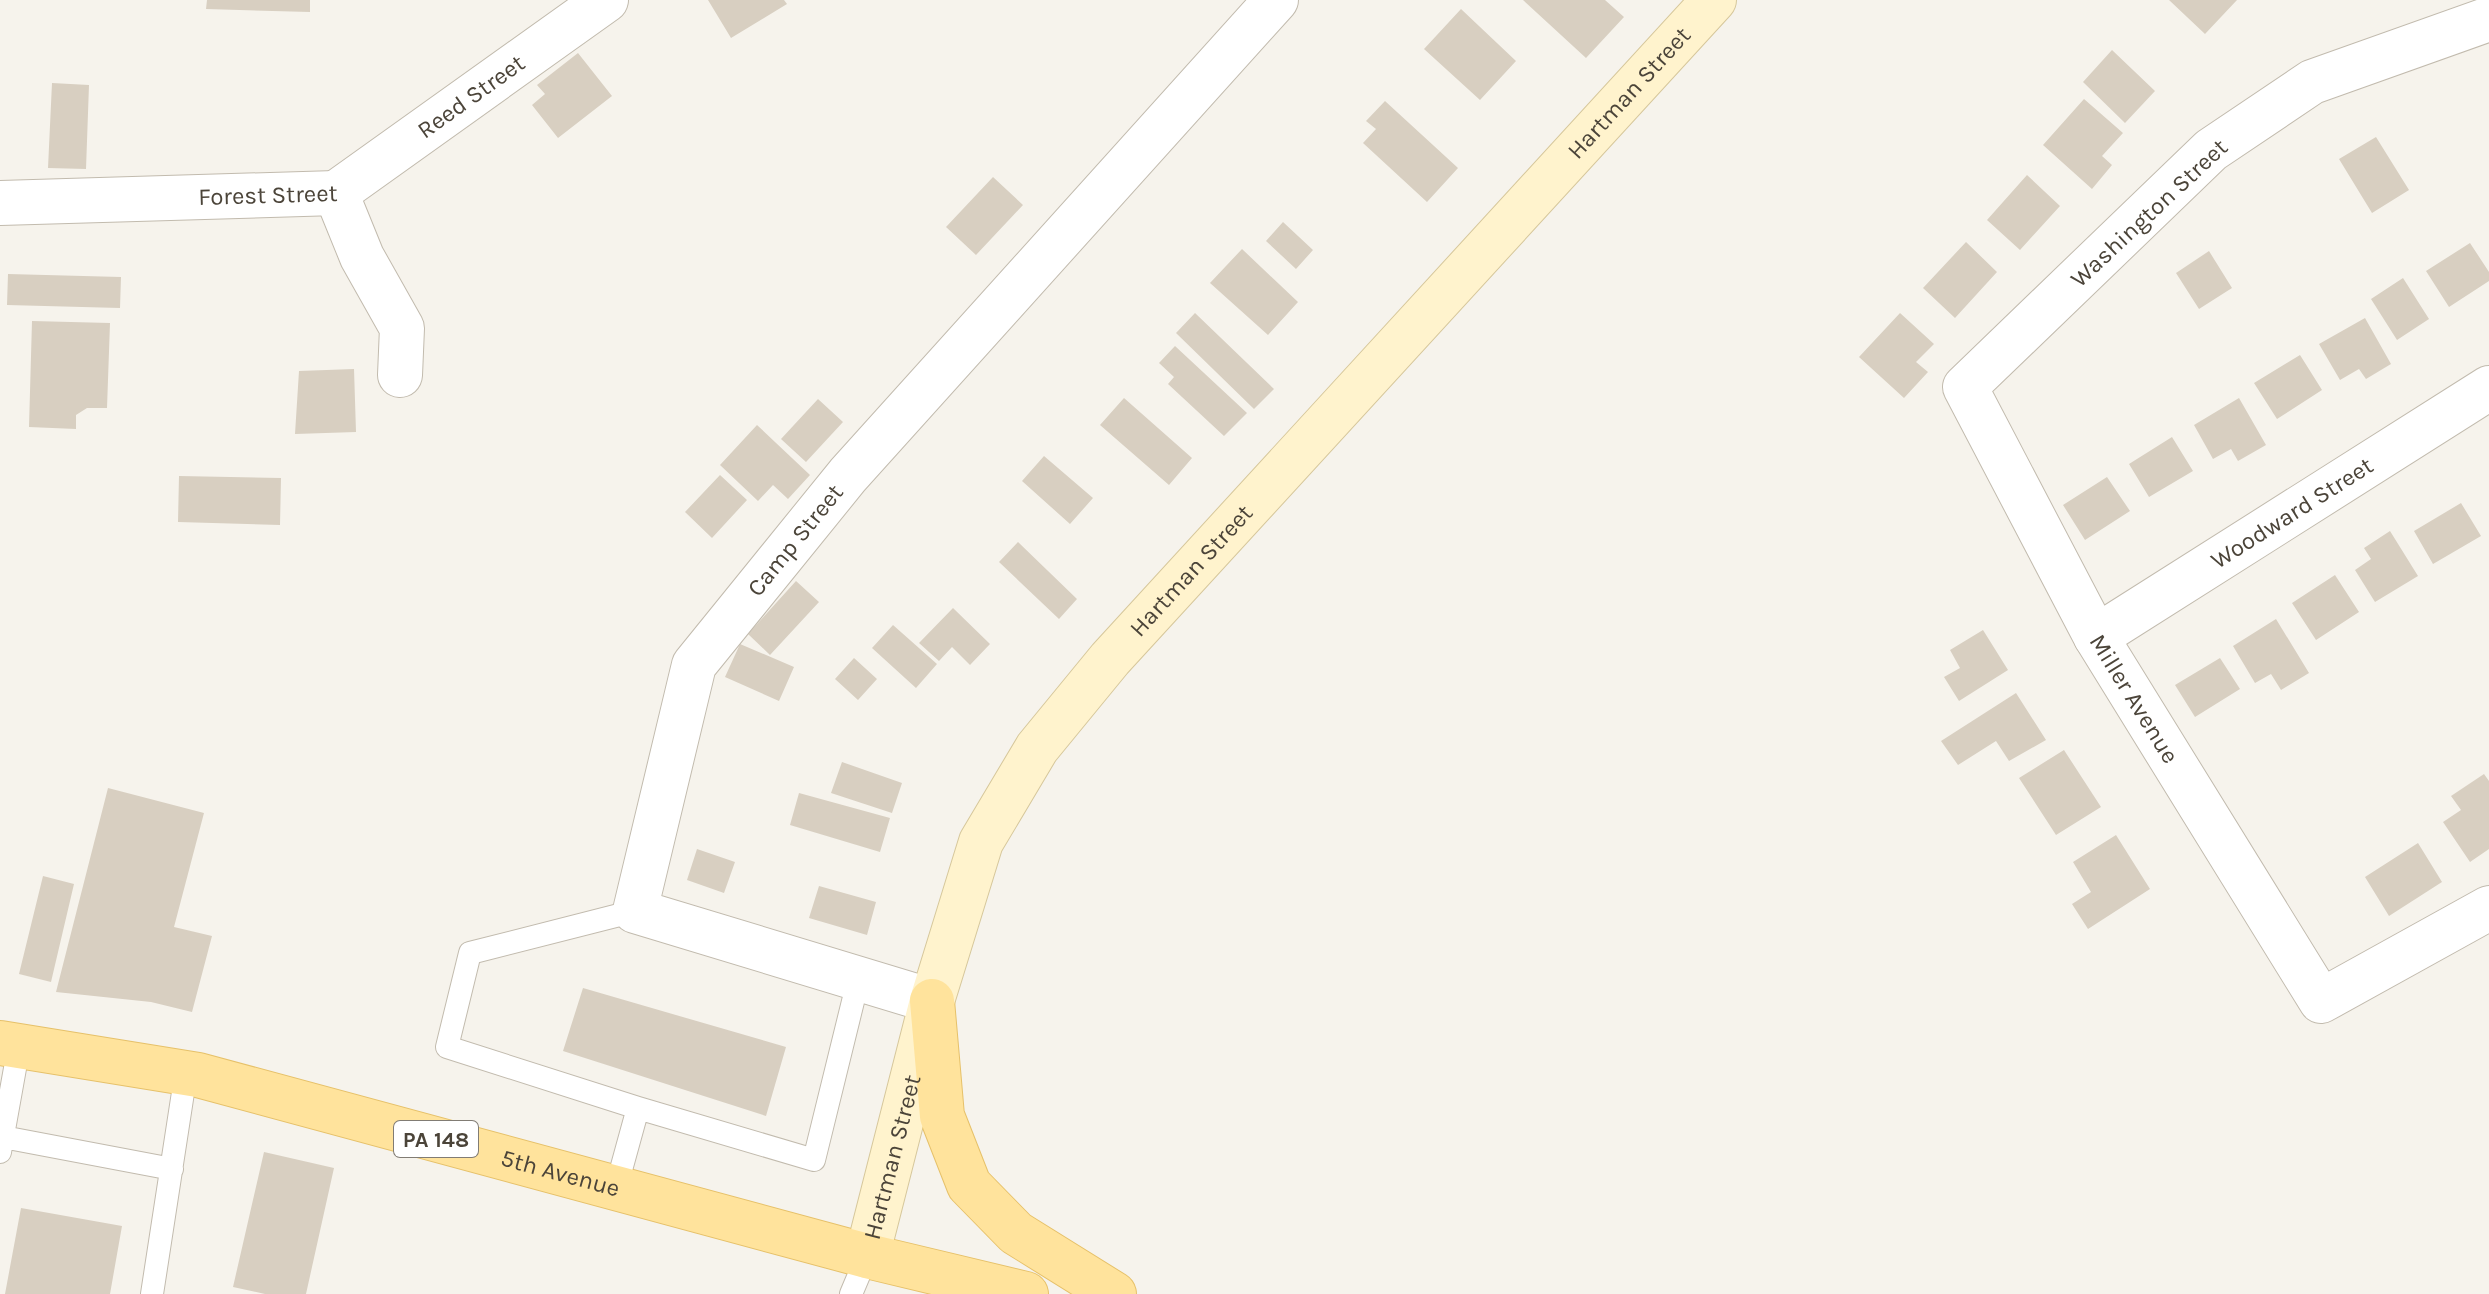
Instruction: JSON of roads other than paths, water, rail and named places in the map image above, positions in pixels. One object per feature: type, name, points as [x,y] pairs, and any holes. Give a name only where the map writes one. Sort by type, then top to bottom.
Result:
[{"type":"main road","name":"Hartman Street","points":[[859,1275],[932,1001],[981,842],[1037,748],[1110,659],[1714,0]]},
{"type":"main road","points":[[932,1001],[942,1116],[969,1185],[1016,1233],[1114,1294]]},
{"type":"main road","name":"5th Avenue","points":[[10,1045],[186,1073],[616,1188],[859,1275],[1026,1294]]},
{"type":"street","name":"Reed Street","points":[[336,193],[606,0]]},
{"type":"street","name":"Camp Street","points":[[635,911],[694,665],[848,475],[1276,0]]},
{"type":"street","name":"Washington Street","points":[[1965,387],[2211,150],[2312,82],[2489,19]]},
{"type":"street","name":"Forest Street","points":[[0,203],[336,193],[362,257],[402,328],[400,375]]},
{"type":"street","name":"Miller Avenue","points":[[1965,387],[2096,637],[2321,1001],[2489,908]]},
{"type":"street","name":"Woodward Street","points":[[2096,637],[2489,388]]},
{"type":"street","points":[[635,911],[932,1001]]},
{"type":"lane","points":[[635,911],[470,953],[447,1047],[814,1160],[859,977]]},
{"type":"lane","points":[[10,1045],[2,1145],[172,1169]]},
{"type":"lane","points":[[152,1294],[186,1073]]},
{"type":"lane","points":[[616,1188],[638,1108]]}]
